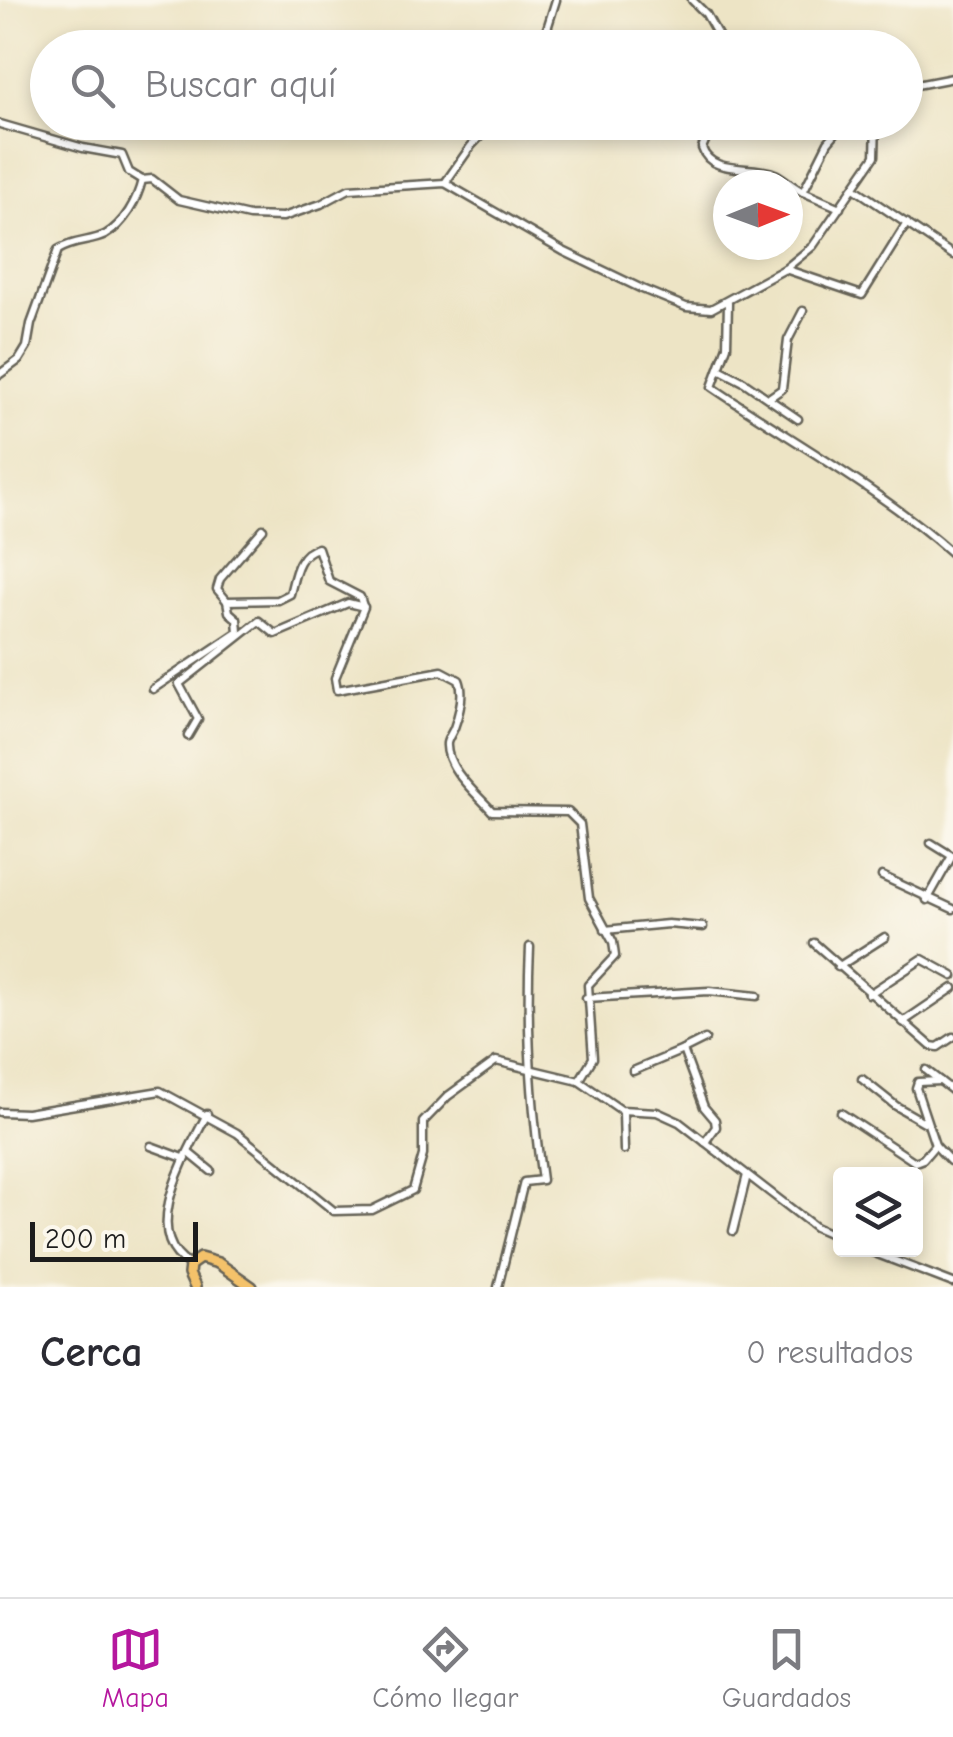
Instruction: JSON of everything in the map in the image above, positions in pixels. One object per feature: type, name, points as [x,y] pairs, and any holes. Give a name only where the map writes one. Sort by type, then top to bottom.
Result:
[{"type":"main road","points":[[195,1287],[188,1274],[190,1265],[193,1260],[207,1258],[252,1287]]},
{"type":"street","points":[[547,30],[556,0]]},
{"type":"street","points":[[692,0],[714,30]]},
{"type":"street","points":[[923,84],[953,78]]},
{"type":"street","points":[[0,124],[30,133]]},
{"type":"street","points":[[55,140],[122,155],[130,172],[142,180],[152,178],[179,200],[214,210],[283,216],[321,204],[349,188],[445,184],[563,252],[642,290],[686,307],[711,309],[785,269],[814,246],[875,156],[875,140]]},
{"type":"street","points":[[445,184],[478,140]]},
{"type":"street","points":[[706,140],[702,148],[710,160],[728,168],[762,170]]},
{"type":"street","points":[[830,140],[803,192],[840,208]]},
{"type":"street","points":[[0,374],[19,360],[27,347],[31,324],[58,250],[73,241],[104,236],[128,213],[142,180]]},
{"type":"street","points":[[854,188],[953,255]]},
{"type":"street","points":[[785,269],[862,294],[907,222]]},
{"type":"street","points":[[728,302],[727,346],[712,387],[919,523],[953,554]]},
{"type":"street","points":[[780,407],[788,340],[803,311]]},
{"type":"street","points":[[719,368],[798,419]]},
{"type":"street","points":[[769,398],[782,389]]},
{"type":"street","points":[[154,689],[238,632],[238,619],[228,612],[227,601],[217,590],[220,579],[262,529]]},
{"type":"street","points":[[227,601],[278,600],[290,594],[298,564],[310,550],[318,548],[328,581],[360,597],[364,607],[334,678],[337,690],[442,671],[459,680],[463,689],[448,743],[452,763],[492,811],[568,812],[580,824],[589,898],[613,942],[615,956],[588,984],[593,1058],[578,1081]]},
{"type":"street","points":[[188,736],[198,718],[179,684],[259,621],[275,634],[348,602],[364,607]]},
{"type":"street","points":[[927,900],[952,856],[931,842]]},
{"type":"street","points":[[882,876],[953,909]]},
{"type":"street","points":[[605,930],[668,924],[704,927]]},
{"type":"street","points":[[838,967],[885,936]]},
{"type":"street","points":[[814,943],[932,1046],[938,1047],[953,1038]]},
{"type":"street","points":[[498,1287],[524,1182],[542,1180],[530,1072],[530,947]]},
{"type":"street","points":[[869,994],[922,959],[953,976]]},
{"type":"street","points":[[902,1022],[953,988]]},
{"type":"street","points":[[586,998],[684,992],[756,996]]},
{"type":"street","points":[[633,1070],[705,1039]]},
{"type":"street","points":[[683,1050],[704,1107],[715,1120],[716,1127],[705,1142]]},
{"type":"street","points":[[0,1112],[43,1110],[160,1091],[207,1114],[263,1152],[334,1211],[372,1210],[413,1190],[422,1160],[423,1122],[432,1110],[496,1061],[578,1081],[623,1111],[657,1112],[678,1122],[815,1228],[833,1235]]},
{"type":"street","points":[[926,1070],[953,1091]]},
{"type":"street","points":[[862,1079],[925,1123]]},
{"type":"street","points":[[940,1081],[916,1084],[935,1146],[950,1160]]},
{"type":"street","points":[[623,1111],[624,1150]]},
{"type":"street","points":[[842,1113],[915,1162],[923,1160],[935,1146]]},
{"type":"street","points":[[190,1265],[174,1251],[165,1212],[207,1114]]},
{"type":"street","points":[[152,1146],[187,1156],[212,1172]]},
{"type":"street","points":[[733,1232],[748,1174]]},
{"type":"street","points":[[884,1257],[953,1283]]}]
